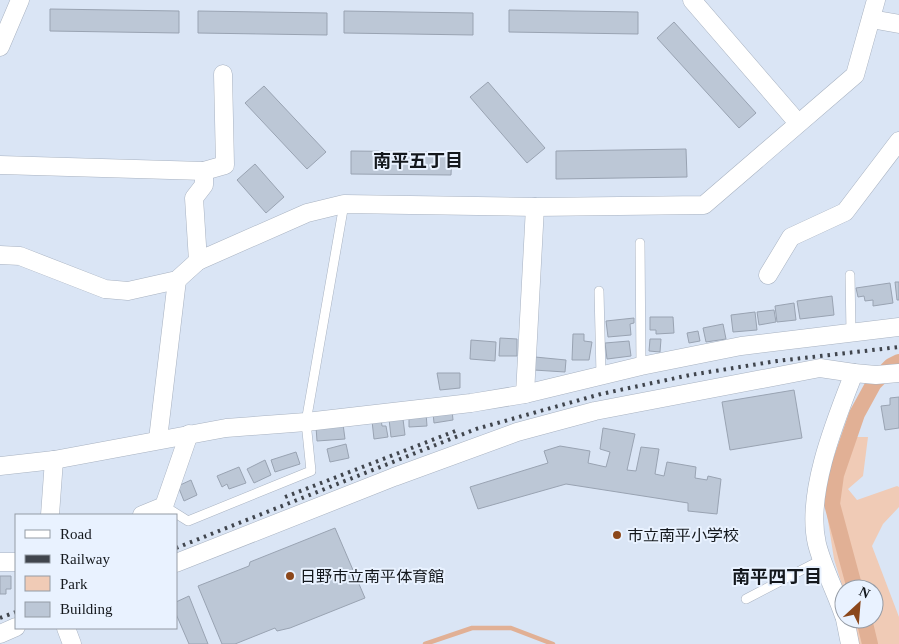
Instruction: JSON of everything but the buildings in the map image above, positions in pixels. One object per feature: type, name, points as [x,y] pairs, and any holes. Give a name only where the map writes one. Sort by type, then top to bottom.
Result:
[{"type":"street","points":[[0,47],[20,0]]},
{"type":"street","points":[[692,0],[798,123]]},
{"type":"street","points":[[0,254],[20,256],[105,289],[128,291],[177,280],[198,260],[307,213],[344,204],[535,207],[704,205],[798,123],[856,76],[876,0]]},
{"type":"street","points":[[871,18],[899,24]]},
{"type":"street","points":[[0,165],[204,171],[226,165],[223,74]]},
{"type":"street","points":[[768,275],[791,237],[845,212],[899,141]]},
{"type":"street","points":[[198,260],[194,198],[204,185],[204,171]]},
{"type":"street","points":[[525,394],[535,207]]},
{"type":"street","points":[[158,440],[177,280]]},
{"type":"street","points":[[0,466],[54,460],[189,434],[471,403],[525,394],[601,375],[741,346],[899,327]]},
{"type":"street","points":[[178,562],[394,477],[517,432],[595,411],[770,376],[820,368],[876,375],[898,373]]},
{"type":"street","points":[[834,588],[817,543],[815,500],[837,418],[854,373]]},
{"type":"street","points":[[144,514],[164,506],[189,434]]},
{"type":"street","points":[[50,514],[54,460]]},
{"type":"street","points":[[0,562],[15,562]]},
{"type":"street","points":[[0,634],[15,627]]},
{"type":"street","points":[[66,629],[72,644]]},
{"type":"street","points":[[847,629],[850,644]]},
{"type":"lane","points":[[178,515],[188,521],[310,471],[306,422],[344,204]]},
{"type":"lane","points":[[640,243],[642,366]]},
{"type":"lane","points":[[850,276],[851,332]]},
{"type":"lane","points":[[599,291],[601,375]]},
{"type":"lane","points":[[164,506],[177,514]]},
{"type":"lane","points":[[746,599],[823,559]]},
{"type":"green space","points":[[841,437],[868,437],[863,476],[848,489],[857,500],[897,486],[899,487],[899,507],[883,524],[872,546],[899,617],[899,644],[859,644],[855,629],[884,629],[884,579],[840,579],[834,559],[826,508]]},
{"type":"waterway","points":[[852,579],[832,504],[836,475],[857,414],[874,383],[891,366],[899,362]]},
{"type":"waterway","points":[[425,644],[472,628],[511,628],[553,644]]},
{"type":"waterway","points":[[866,629],[870,644]]},
{"type":"railway","points":[[178,547],[476,429],[601,394],[690,375],[777,361],[899,347]]},
{"type":"railway","points":[[285,497],[458,430]]},
{"type":"railway","points":[[0,618],[15,612]]},
{"type":"place","name":"市立南平小学校","points":[[617,535]]},
{"type":"place","name":"日野市立南平体育館","points":[[290,576]]},
{"type":"district","name":"南平五丁目","points":[[418,161]]},
{"type":"district","name":"南平四丁目","points":[[777,577]]}]
